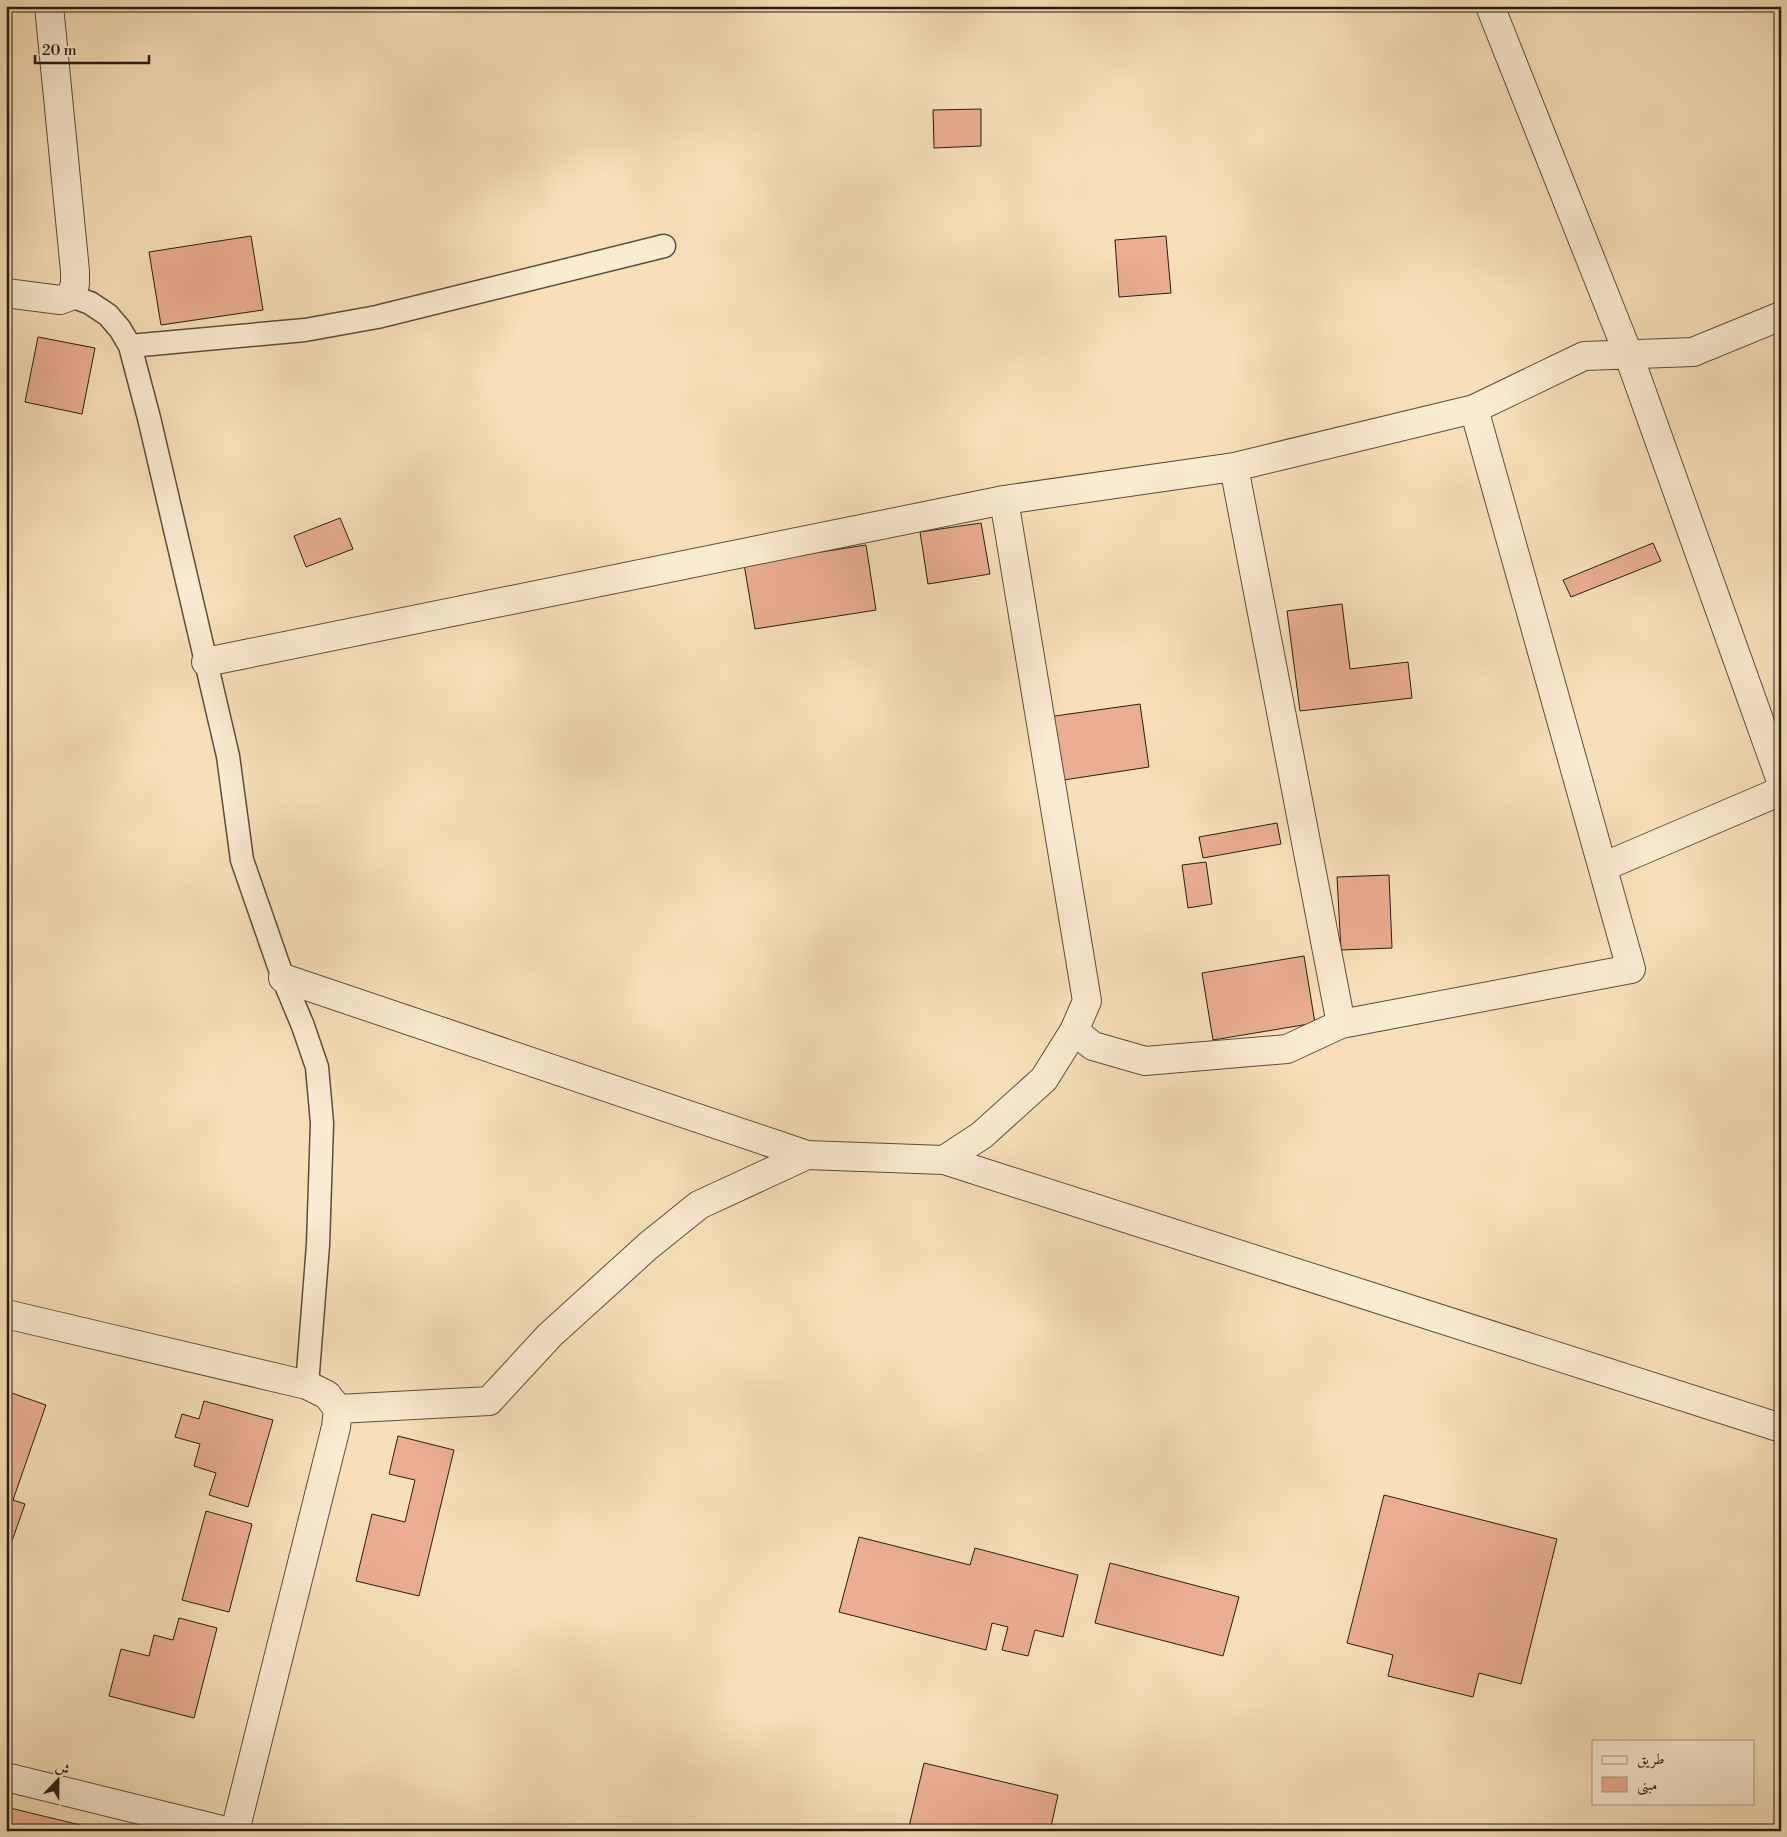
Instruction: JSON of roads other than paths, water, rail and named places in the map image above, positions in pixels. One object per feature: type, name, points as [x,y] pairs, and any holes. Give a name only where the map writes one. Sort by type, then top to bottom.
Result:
[{"type":"street","points":[[6,293],[60,300],[71,296],[76,271],[49,6]]},
{"type":"street","points":[[1490,6],[1629,356],[1781,781]]},
{"type":"street","points":[[206,662],[1004,500],[1234,467],[1474,409],[1584,356],[1629,356],[1693,352],[1781,316]]},
{"type":"street","points":[[1074,1031],[1093,1046],[1145,1061],[1287,1049],[1341,1024],[1631,969],[1474,409]]},
{"type":"street","points":[[1234,467],[1341,1024]]},
{"type":"street","points":[[944,1160],[982,1135],[1044,1078],[1074,1031],[1087,1001],[1004,500]]},
{"type":"street","points":[[1603,868],[1781,791]]},
{"type":"street","points":[[283,978],[807,1155],[944,1160],[1781,1428]]},
{"type":"street","points":[[338,1409],[489,1401],[550,1335],[648,1246],[700,1206],[807,1155]]},
{"type":"street","points":[[6,1314],[307,1385],[327,1395],[338,1409],[336,1427],[235,1831]]},
{"type":"street","points":[[6,1777],[226,1831]]},
{"type":"lane","points":[[130,346],[305,330],[377,317],[664,246]]},
{"type":"lane","points":[[71,296],[90,303],[108,315],[120,329],[130,346],[149,418],[228,756],[242,860],[283,978],[303,1026],[317,1067],[322,1123],[318,1245],[307,1385]]}]
